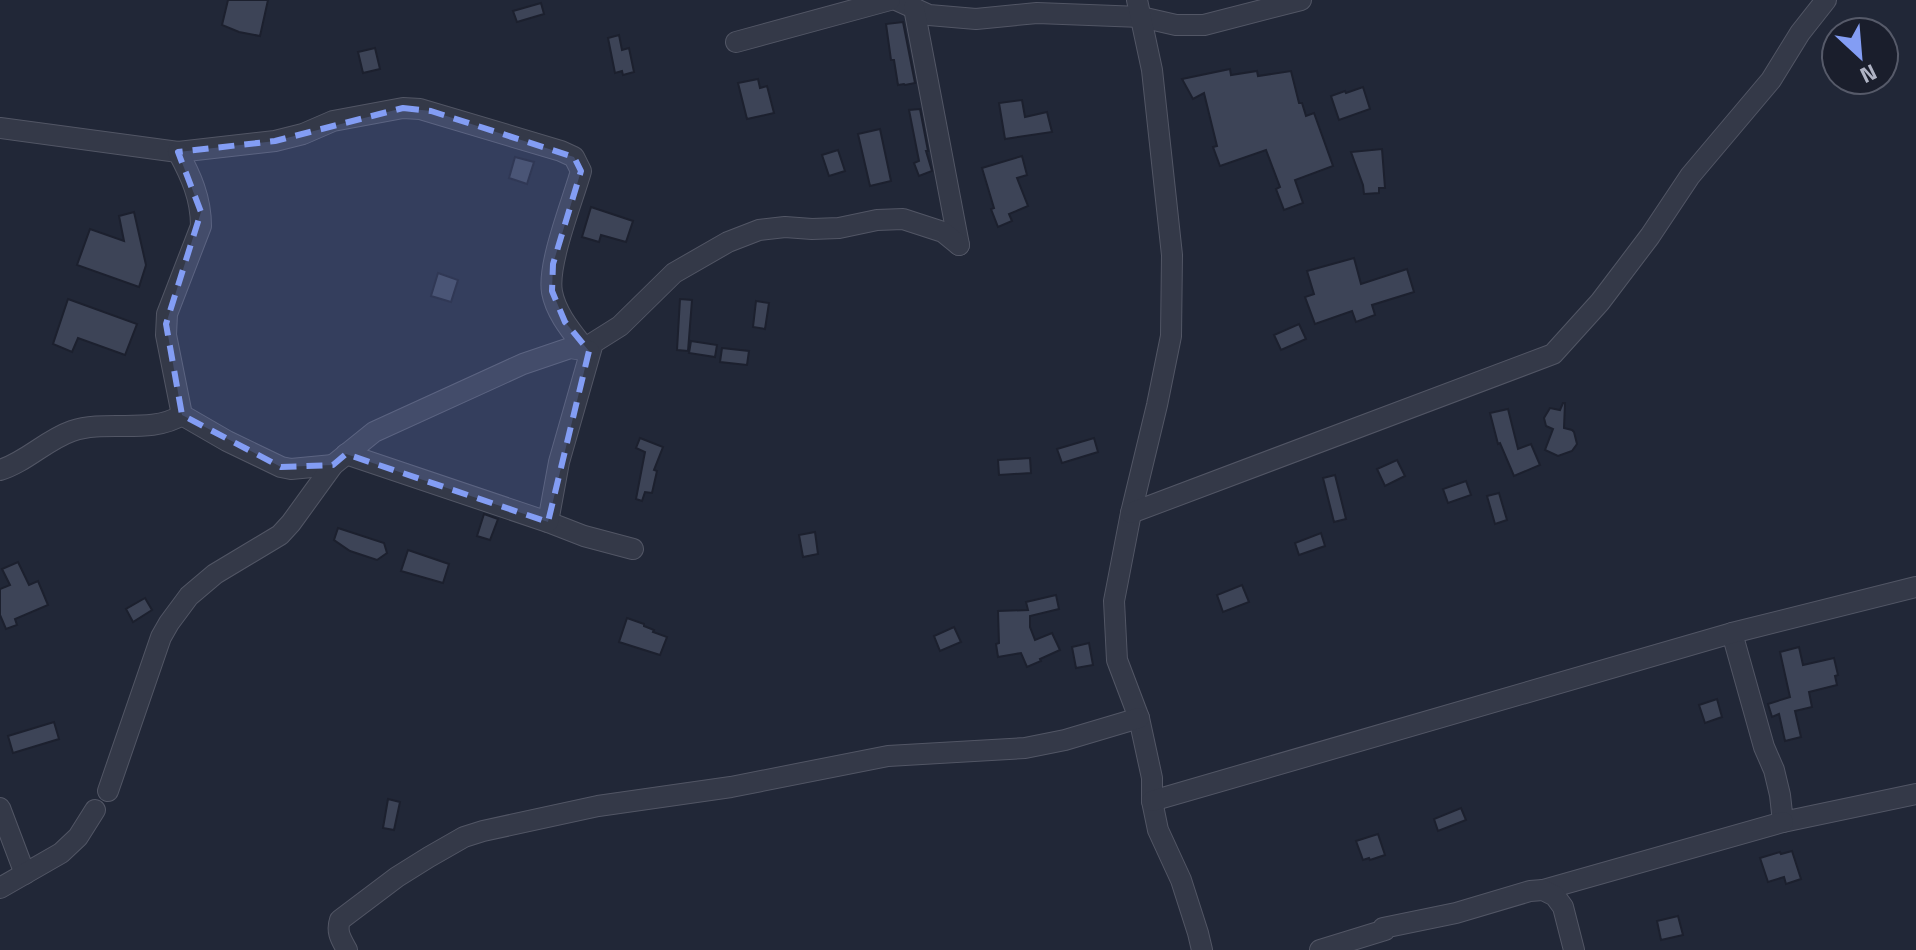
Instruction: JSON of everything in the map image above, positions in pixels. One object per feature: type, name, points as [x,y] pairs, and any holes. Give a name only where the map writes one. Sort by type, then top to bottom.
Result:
[{"type":"street","points":[[736,42],[836,7],[900,3],[929,15],[976,19],[1139,8],[1176,25],[1204,25],[1301,0]]},
{"type":"street","points":[[1131,513],[1553,354],[1600,302],[1690,176],[1771,80],[1800,33],[1826,0]]},
{"type":"street","points":[[548,522],[559,462],[588,351],[593,343],[620,326],[674,273],[728,242],[759,230],[785,227],[839,228],[877,220],[903,219],[943,232],[959,245],[900,3]]},
{"type":"street","points":[[1139,8],[1152,70],[1172,255],[1171,336],[1114,601],[1117,660],[1139,718],[1152,778],[1152,801],[1158,830],[1181,880],[1202,950]]},
{"type":"street","points":[[0,128],[178,152],[275,141],[303,134],[333,121],[403,108],[431,111],[567,153],[574,157],[581,171],[553,264],[552,291],[565,322],[588,351]]},
{"type":"street","points":[[178,152],[192,180],[201,212],[201,226],[167,314],[166,324],[182,415],[281,467],[291,469],[340,460],[633,549]]},
{"type":"street","points":[[108,791],[161,637],[189,596],[215,574],[280,535],[340,460],[374,432],[523,364],[570,348],[588,351]]},
{"type":"street","points":[[0,470],[72,431],[167,423],[182,415]]},
{"type":"street","points":[[1152,801],[1732,633],[1916,587]]},
{"type":"street","points":[[1732,633],[1764,747],[1774,770],[1783,822]]},
{"type":"street","points":[[347,950],[338,934],[340,920],[429,857],[464,837],[483,831],[598,806],[731,787],[888,756],[1025,748],[1065,740],[1139,718]]},
{"type":"street","points":[[1392,950],[1383,928],[1543,890],[1783,822],[1916,794]]},
{"type":"street","points":[[0,808],[25,874]]},
{"type":"street","points":[[0,888],[61,853],[78,837],[95,810]]},
{"type":"street","points":[[1543,890],[1555,896],[1563,907],[1574,950]]},
{"type":"street","points":[[1320,950],[1385,930]]},
{"type":"highlighted area","points":[[403,108],[431,111],[574,157],[581,171],[553,264],[552,291],[565,322],[589,351],[548,522],[346,454],[333,465],[281,467],[182,415],[166,324],[201,212],[178,152],[275,141]]},
{"type":"building","points":[[228,0],[268,0],[260,36],[222,25]]},
{"type":"building","points":[[541,3],[544,14],[517,22],[513,11]]},
{"type":"building","points":[[903,22],[915,83],[898,85],[886,24]]},
{"type":"building","points":[[619,35],[622,50],[629,48],[634,72],[623,75],[622,71],[615,73],[608,38]]},
{"type":"building","points":[[375,48],[380,69],[363,73],[358,52]]},
{"type":"building","points":[[1230,69],[1231,75],[1257,71],[1258,76],[1291,71],[1299,103],[1302,103],[1306,116],[1314,113],[1333,166],[1295,180],[1303,203],[1284,210],[1276,189],[1280,187],[1266,150],[1220,166],[1213,147],[1217,146],[1204,93],[1193,99],[1182,79]]},
{"type":"building","points":[[758,79],[760,88],[767,86],[774,113],[747,119],[738,83]]},
{"type":"building","points":[[1363,87],[1370,109],[1339,120],[1331,96]]},
{"type":"building","points":[[1022,100],[1025,117],[1047,112],[1052,132],[1005,139],[999,103]]},
{"type":"building","points":[[920,109],[932,171],[919,176],[914,163],[919,161],[909,110]]},
{"type":"building","points":[[880,129],[891,181],[870,186],[858,134]]},
{"type":"building","points":[[1382,149],[1385,188],[1379,188],[1379,193],[1364,194],[1351,152]]},
{"type":"building","points":[[838,150],[845,171],[829,176],[822,155]]},
{"type":"building","points":[[1022,156],[1027,175],[1017,178],[1028,206],[1009,214],[1012,221],[998,227],[982,168]]},
{"type":"building","points":[[515,157],[534,162],[527,184],[509,178]]},
{"type":"building","points":[[591,207],[633,221],[626,242],[601,235],[599,242],[582,237]]},
{"type":"building","points":[[134,212],[146,265],[139,287],[77,265],[90,229],[124,241],[119,216]]},
{"type":"building","points":[[1354,258],[1361,284],[1407,269],[1414,292],[1372,305],[1375,315],[1356,322],[1352,311],[1315,324],[1305,297],[1314,294],[1307,271]]},
{"type":"building","points":[[438,273],[458,280],[451,302],[431,296]]},
{"type":"building","points":[[68,299],[137,324],[125,355],[78,338],[72,352],[53,344]]},
{"type":"building","points":[[680,299],[692,300],[688,351],[677,350]]},
{"type":"building","points":[[756,301],[769,303],[765,329],[753,327]]},
{"type":"building","points":[[1299,324],[1306,339],[1281,350],[1274,335]]},
{"type":"building","points":[[691,341],[717,345],[715,357],[689,353]]},
{"type":"building","points":[[722,348],[749,351],[747,365],[720,362]]},
{"type":"building","points":[[1563,403],[1564,428],[1574,432],[1577,444],[1572,451],[1558,456],[1545,450],[1553,429],[1546,426],[1544,418],[1550,408],[1560,410]]},
{"type":"building","points":[[1508,409],[1518,449],[1531,444],[1540,465],[1514,476],[1498,444],[1490,413]]},
{"type":"building","points":[[640,438],[663,447],[654,470],[657,471],[652,493],[645,492],[642,501],[636,499],[645,452],[636,448]]},
{"type":"building","points":[[1094,438],[1098,452],[1062,463],[1057,449]]},
{"type":"building","points":[[1030,458],[1031,473],[999,475],[998,460]]},
{"type":"building","points":[[1397,460],[1405,476],[1385,486],[1377,469]]},
{"type":"building","points":[[1335,475],[1346,519],[1334,522],[1323,478]]},
{"type":"building","points":[[1466,481],[1471,495],[1448,503],[1443,489]]},
{"type":"building","points":[[1499,493],[1507,520],[1495,524],[1487,496]]},
{"type":"building","points":[[484,514],[498,519],[490,540],[477,536]]},
{"type":"building","points":[[338,528],[384,543],[387,553],[377,560],[350,551],[334,540]]},
{"type":"building","points":[[815,532],[818,554],[803,557],[799,535]]},
{"type":"building","points":[[1321,533],[1325,546],[1299,555],[1295,543]]},
{"type":"building","points":[[408,550],[449,564],[443,583],[401,571]]},
{"type":"building","points":[[18,562],[29,585],[38,581],[48,605],[15,619],[17,625],[6,629],[0,615],[0,589],[10,585],[2,569]]},
{"type":"building","points":[[1242,585],[1249,602],[1223,612],[1217,595]]},
{"type":"building","points":[[1056,595],[1059,609],[1030,616],[1030,627],[1035,640],[1052,633],[1060,650],[1027,667],[1021,653],[998,657],[998,611],[1028,610],[1026,602]]},
{"type":"building","points":[[145,598],[152,610],[133,622],[126,609]]},
{"type":"building","points":[[627,618],[667,637],[660,655],[619,642]]},
{"type":"building","points":[[954,627],[961,642],[940,651],[934,636]]},
{"type":"building","points":[[1089,643],[1093,665],[1076,668],[1072,647]]},
{"type":"building","points":[[1799,647],[1803,665],[1834,658],[1837,685],[1809,692],[1812,707],[1795,711],[1801,737],[1785,741],[1779,714],[1772,717],[1768,704],[1790,697],[1780,652]]},
{"type":"building","points":[[1717,699],[1722,717],[1705,723],[1699,705]]},
{"type":"building","points":[[54,722],[59,739],[13,753],[8,736]]},
{"type":"building","points":[[388,799],[400,802],[394,830],[383,828]]},
{"type":"building","points":[[1461,808],[1466,820],[1438,831],[1434,819]]},
{"type":"building","points":[[1378,834],[1385,855],[1363,860],[1356,841]]},
{"type":"building","points":[[1792,851],[1801,879],[1786,884],[1784,877],[1768,882],[1760,858]]},
{"type":"building","points":[[1678,916],[1683,935],[1661,940],[1657,921]]}]
